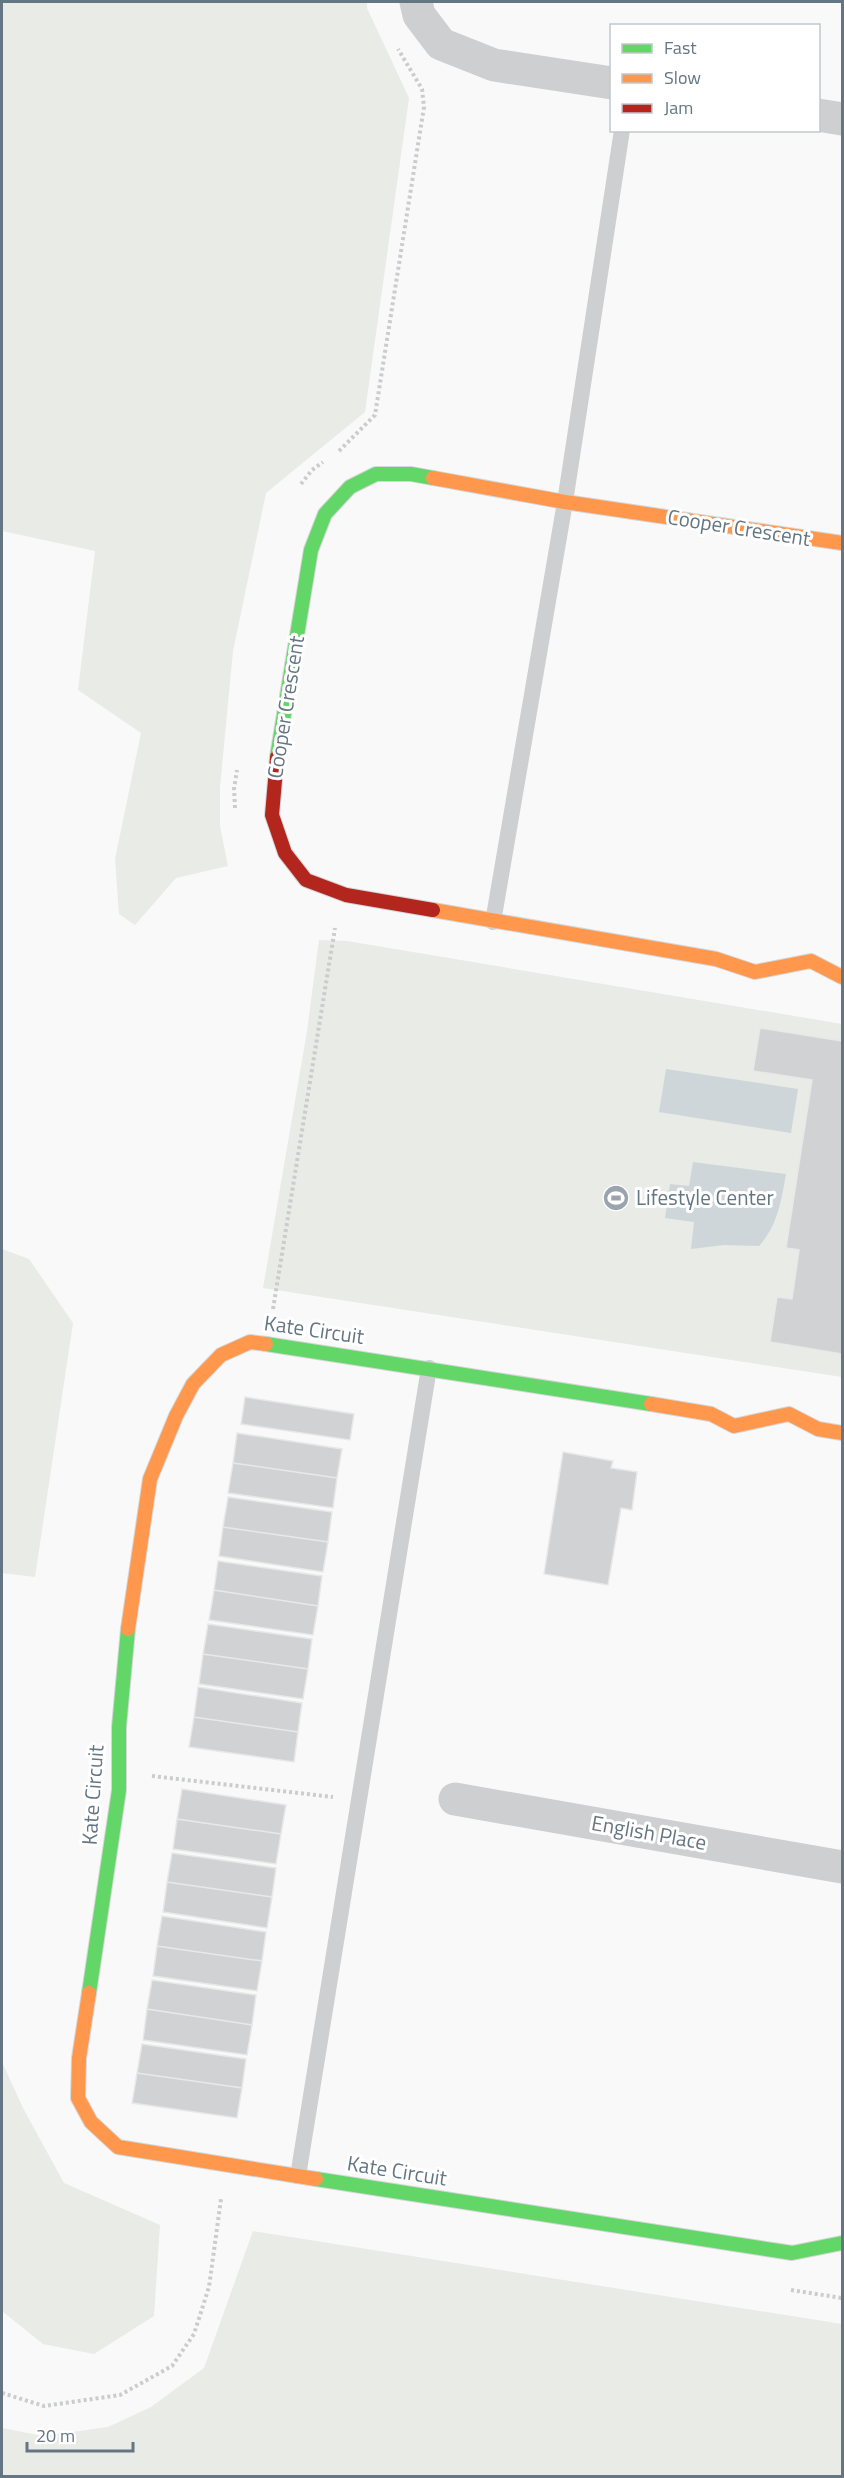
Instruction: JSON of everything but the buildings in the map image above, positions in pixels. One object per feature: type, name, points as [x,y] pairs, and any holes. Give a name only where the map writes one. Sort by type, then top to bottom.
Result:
[{"type":"street","points":[[416,2],[419,15],[441,45],[494,65],[610,83]]},
{"type":"street","points":[[820,115],[843,119]]},
{"type":"street","name":"Cooper Crescent","points":[[843,543],[565,501],[411,474],[376,474],[350,487],[325,514],[311,550],[274,777],[272,815],[285,853],[306,880],[346,895],[493,922],[716,958],[755,972],[811,961],[843,977]]},
{"type":"street","name":"Kate Circuit","points":[[843,1433],[818,1429],[789,1414],[734,1426],[711,1414],[281,1345],[250,1342],[221,1355],[193,1384],[176,1416],[150,1479],[124,1652],[119,1727],[119,1772],[111,1852],[79,2058],[78,2098],[91,2122],[118,2147],[792,2253],[843,2243]]},
{"type":"street","name":"English Place","points":[[455,1799],[843,1867]]},
{"type":"lane","points":[[493,922],[565,501],[622,132]]},
{"type":"lane","points":[[298,2176],[429,1368]]},
{"type":"path","points":[[264,1309],[272,1310],[336,925]]},
{"type":"path","points":[[119,1772],[358,1800]]},
{"type":"path","points":[[209,2198],[232,2201]]},
{"type":"path","points":[[2,2393],[44,2406],[120,2395],[171,2366],[194,2334],[209,2287],[221,2199]]},
{"type":"path","points":[[784,2289],[843,2298]]},
{"type":"shaded area","points":[[2,2],[367,2],[367,8],[409,98],[365,412],[266,493],[233,651],[220,787],[220,826],[228,866],[176,878],[135,925],[119,914],[115,859],[141,733],[78,690],[95,551],[2,531]]},
{"type":"shaded area","name":"Lifestyle Center","points":[[319,940],[347,941],[842,1024],[842,1377],[263,1288],[307,1031]]},
{"type":"shaded area","points":[[666,1069],[798,1089],[791,1133],[659,1112]]},
{"type":"shaded area","points":[[693,1162],[786,1174],[775,1221],[759,1246],[724,1245],[691,1249],[694,1222],[665,1218],[670,1184],[689,1186]]},
{"type":"shaded area","points":[[2,1249],[29,1259],[73,1323],[35,1577],[2,1573]]},
{"type":"shaded area","points":[[2,2062],[23,2108],[64,2183],[160,2225],[154,2316],[94,2354],[43,2344],[2,2311]]},
{"type":"shaded area","points":[[253,2231],[842,2324],[842,2476],[2,2476],[2,2428],[43,2436],[108,2427],[151,2407],[204,2368]]},
{"type":"traffic: fast","points":[[277,757],[311,550],[325,514],[350,487],[376,474],[411,474],[433,478]]},
{"type":"traffic: fast","points":[[266,1344],[651,1404]]},
{"type":"traffic: fast","points":[[89,1993],[119,1790],[119,1727],[128,1629]]},
{"type":"traffic: fast","points":[[316,2179],[792,2253],[842,2243]]},
{"type":"traffic: slow","points":[[433,478],[565,502],[842,543]]},
{"type":"traffic: slow","points":[[433,910],[716,959],[755,972],[811,961],[842,977]]},
{"type":"traffic: slow","points":[[128,1629],[150,1479],[176,1416],[193,1384],[221,1355],[250,1342],[266,1344]]},
{"type":"traffic: slow","points":[[651,1404],[711,1414],[734,1426],[789,1414],[818,1429],[842,1433]]},
{"type":"traffic: slow","points":[[89,1993],[79,2058],[78,2098],[91,2122],[118,2147],[316,2179]]},
{"type":"traffic: jam","points":[[277,757],[272,815],[285,853],[306,880],[346,895],[433,910]]},
{"type":"place","name":"Lifestyle Center","points":[[616,1198]]}]
